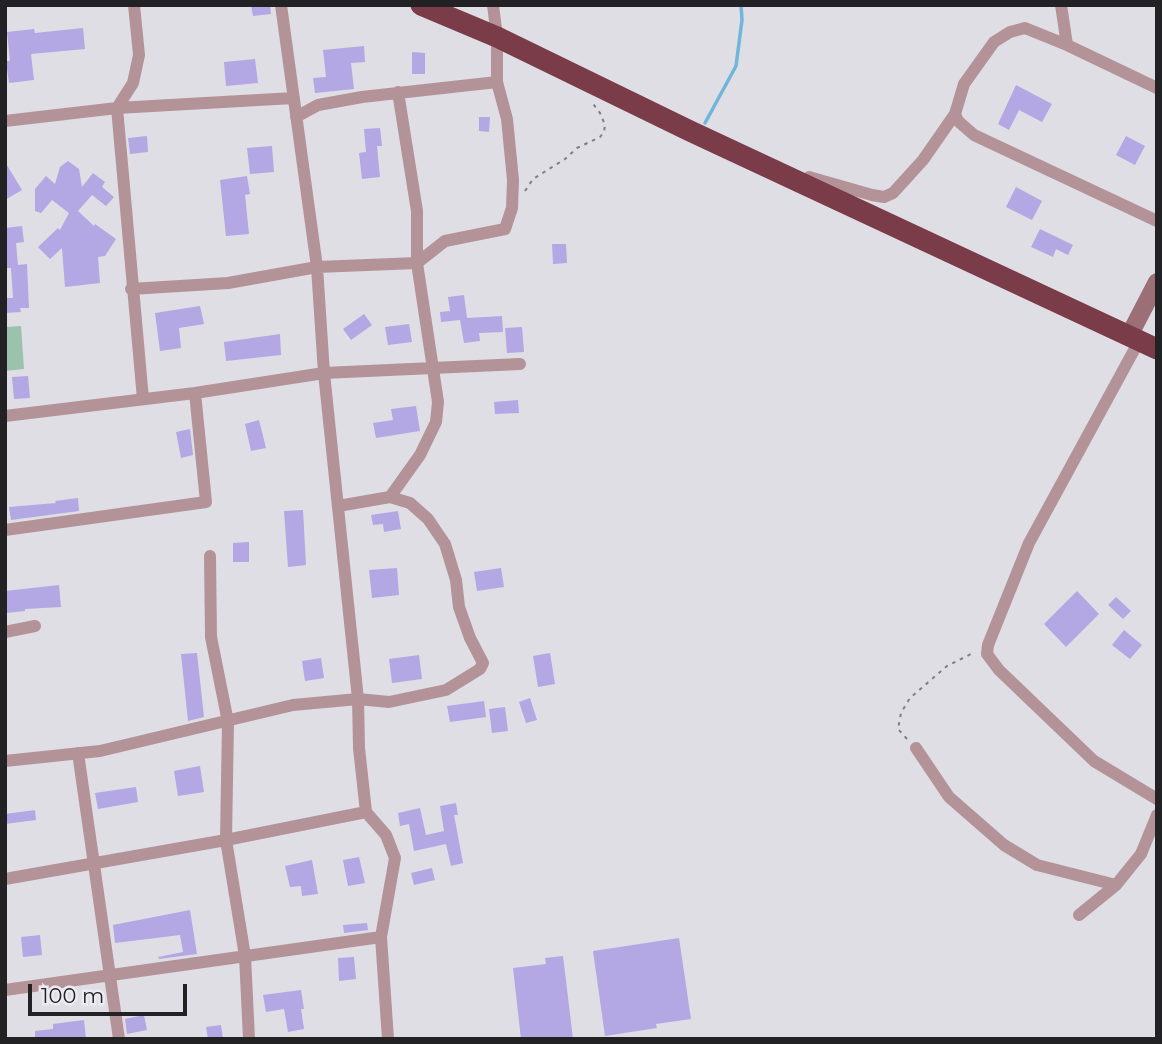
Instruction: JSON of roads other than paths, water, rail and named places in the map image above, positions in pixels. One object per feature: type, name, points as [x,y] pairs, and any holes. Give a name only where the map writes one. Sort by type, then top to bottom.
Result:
[{"type":"highway","points":[[421,5],[496,37],[1142,342]]},
{"type":"street","points":[[134,5],[139,55],[133,83],[117,108],[131,289],[143,399]]},
{"type":"street","points":[[281,5],[317,267],[324,373],[358,699],[359,748],[366,812],[386,835],[396,858],[381,937],[388,1039]]},
{"type":"street","points":[[131,289],[228,283],[317,267],[417,263],[445,242],[505,229],[512,208],[513,180],[507,119],[497,82],[493,5]]},
{"type":"street","points":[[1061,5],[1067,44]]},
{"type":"street","points":[[728,148],[752,150],[815,179],[884,197],[904,184],[941,138],[955,114],[964,84],[994,42],[1010,32],[1025,28],[1067,44],[1157,88]]},
{"type":"street","points":[[296,117],[318,105],[398,92],[497,82]]},
{"type":"street","points":[[390,497],[420,455],[436,422],[438,402],[417,263],[417,211],[398,92]]},
{"type":"street","points":[[5,121],[117,108],[294,98]]},
{"type":"street","points":[[955,114],[958,121],[974,135],[1157,220]]},
{"type":"street","points":[[1157,282],[1142,342],[1029,544],[988,645],[987,654],[999,670],[1094,761],[1157,799]]},
{"type":"street","points":[[5,416],[195,393],[324,373],[520,364]]},
{"type":"street","points":[[5,530],[206,502],[195,393]]},
{"type":"street","points":[[5,761],[100,751],[293,705],[358,699],[389,702],[446,690],[480,669],[483,663],[459,607],[456,580],[444,544],[428,519],[410,503],[390,497],[338,506]]},
{"type":"street","points":[[210,556],[211,637],[228,722],[226,840],[245,956],[249,1039]]},
{"type":"street","points":[[5,632],[35,626]]},
{"type":"street","points":[[916,748],[949,797],[1004,845],[1037,865],[1116,885]]},
{"type":"street","points":[[78,753],[119,1039]]},
{"type":"street","points":[[5,879],[366,812]]},
{"type":"street","points":[[1079,915],[1116,885],[1141,854],[1157,815]]},
{"type":"street","points":[[5,990],[381,937]]},
{"type":"waterway","points":[[705,123],[736,66],[742,20],[741,5]]}]
